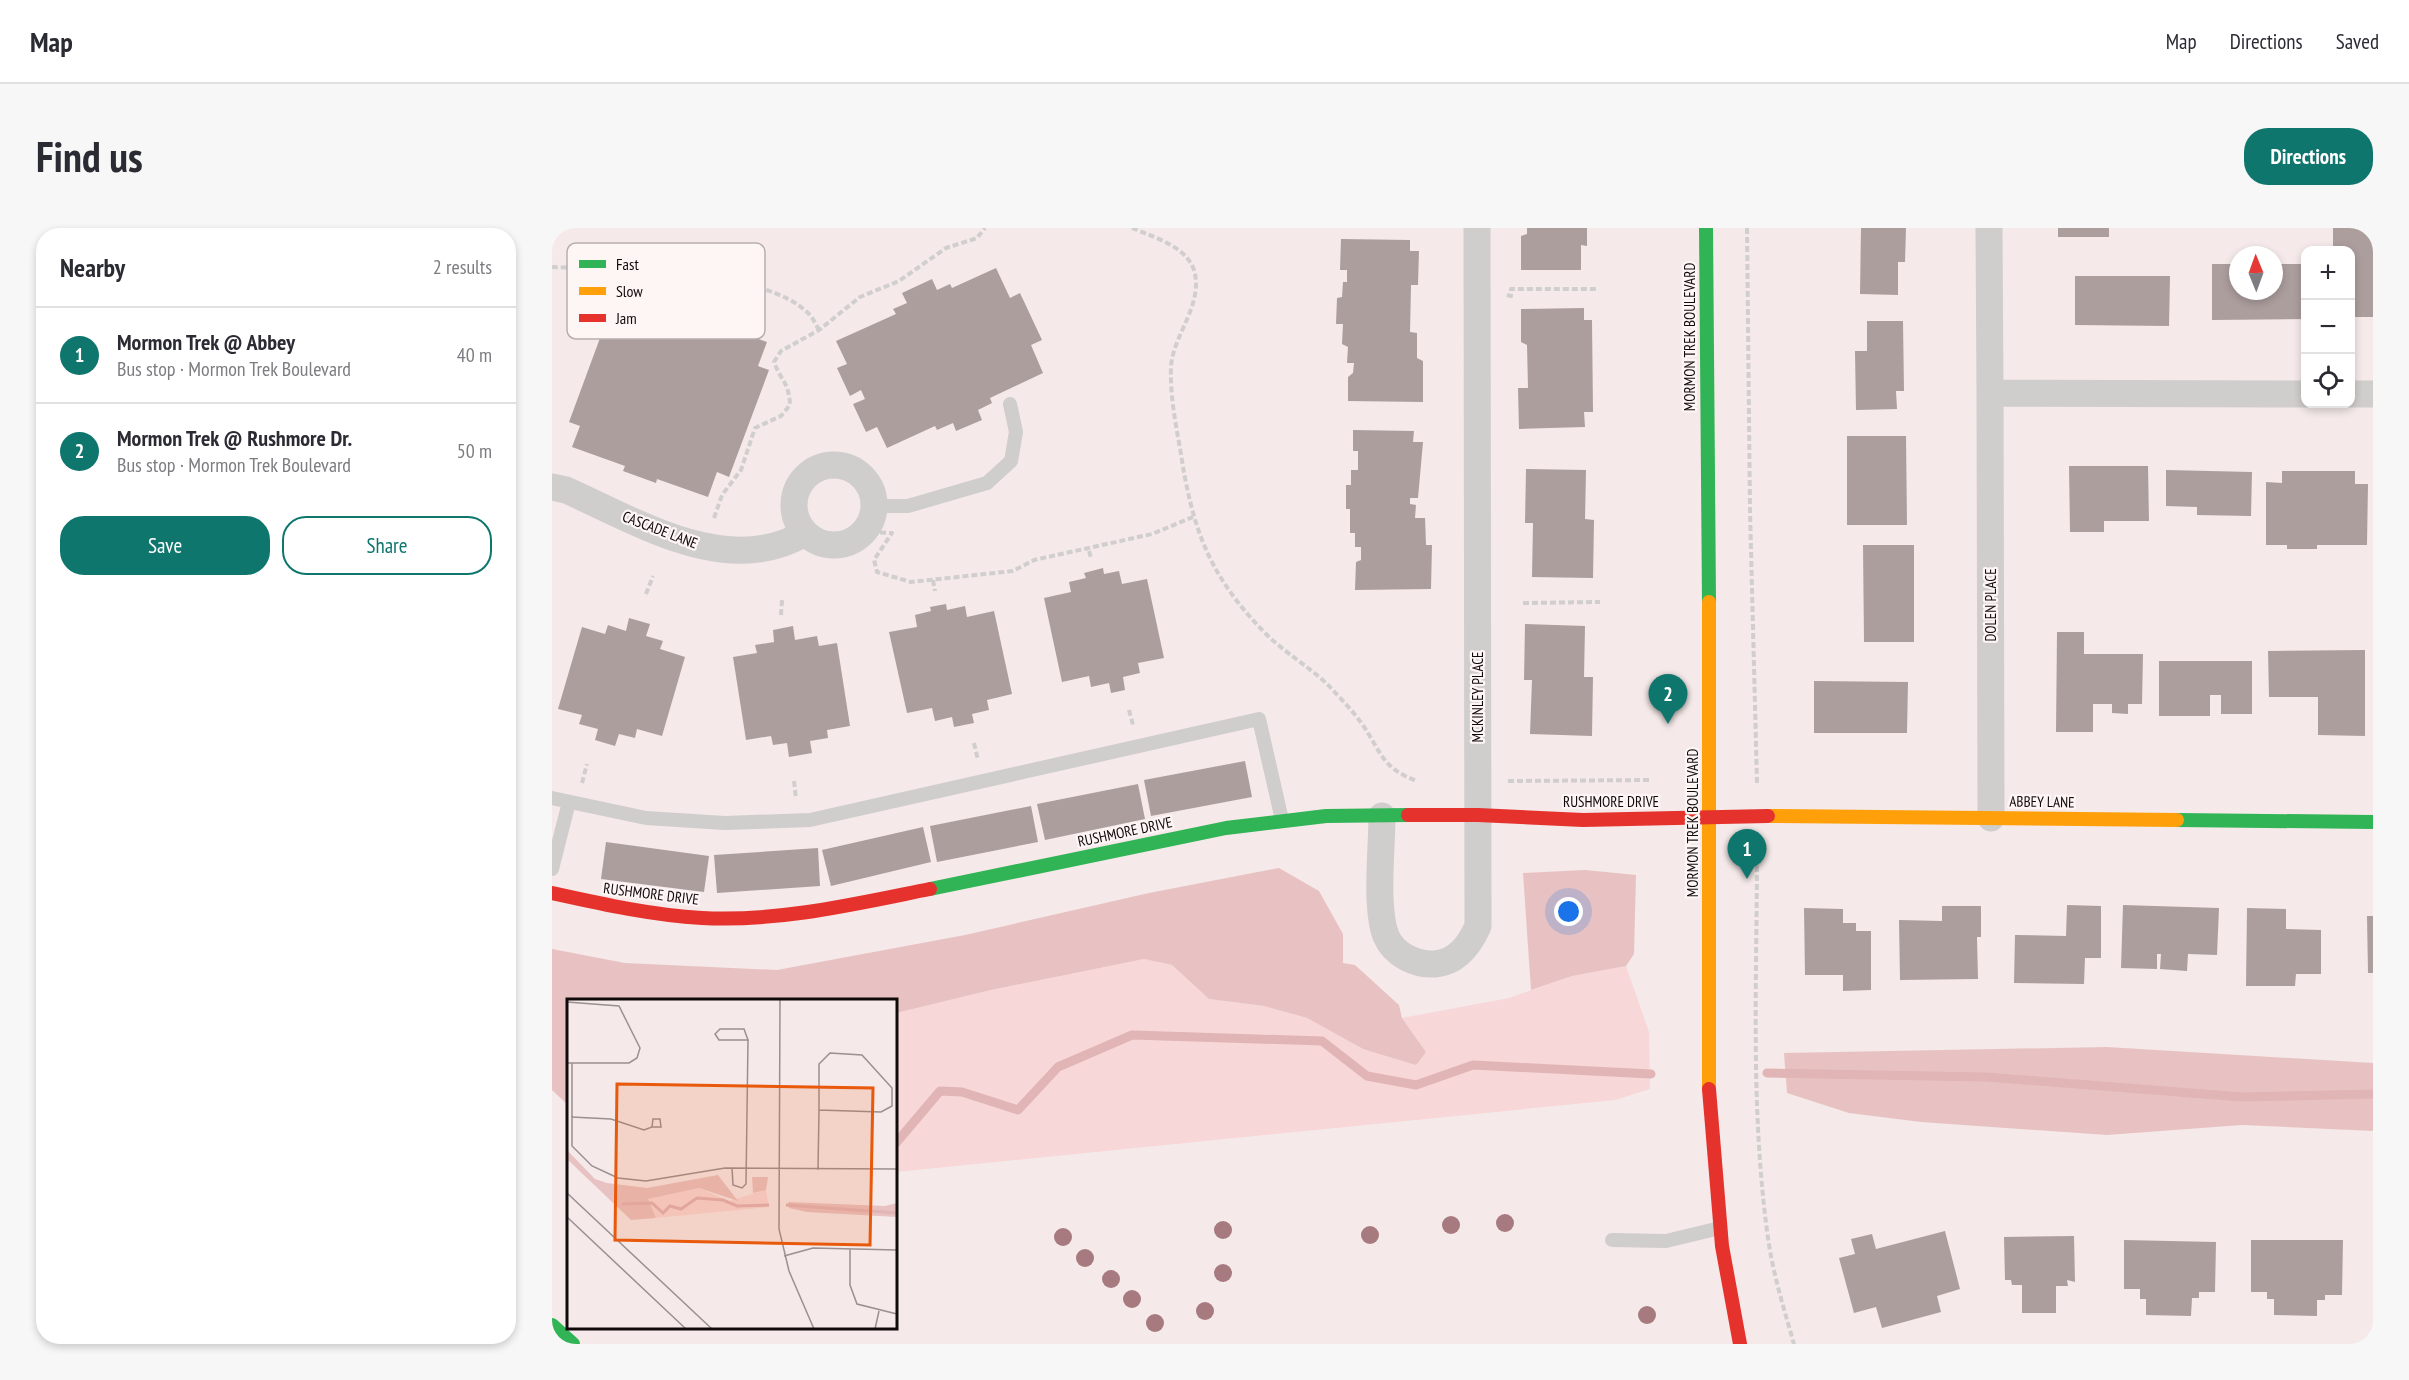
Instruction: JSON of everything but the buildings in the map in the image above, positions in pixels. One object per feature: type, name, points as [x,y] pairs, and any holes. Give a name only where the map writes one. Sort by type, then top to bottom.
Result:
[{"type":"main road","name":"MORMON TREK BOULEVARD","points":[[1706,228],[1710,818],[1709,1089],[1720,1228],[1740,1344]]},
{"type":"main road","name":"RUSHMORE DRIVE","points":[[552,893],[636,911],[703,918],[771,916],[837,908],[1226,828],[1282,820],[1326,816],[1478,815],[1583,820],[1710,818]]},
{"type":"main road","name":"ABBEY LANE","points":[[1710,818],[1757,816],[2373,822]]},
{"type":"main road","points":[[552,1325],[573,1344]]},
{"type":"street","name":"MCKINLEY PLACE","points":[[1382,816],[1382,916],[1387,938],[1399,953],[1417,963],[1437,964],[1455,958],[1470,944],[1478,926],[1477,228]]},
{"type":"street","name":"DOLEN PLACE","points":[[1989,228],[1991,818]]},
{"type":"street","points":[[1990,393],[2301,394]]},
{"type":"street","points":[[2355,394],[2373,394]]},
{"type":"street","points":[[820,467],[846,467],[857,472],[872,493],[874,506],[872,518],[862,532],[844,544],[830,545],[817,542],[806,533],[795,516],[795,496],[801,483],[809,473],[820,467]]},
{"type":"street","name":"CASCADE LANE","points":[[552,487],[566,490],[650,528],[704,547],[750,552],[786,545],[806,533]]},
{"type":"lane","points":[[874,506],[908,506],[987,483],[1011,461],[1016,432],[1010,404]]},
{"type":"lane","points":[[552,798],[646,818],[725,823],[810,820],[1259,719],[1282,820]]},
{"type":"lane","points":[[552,869],[569,802]]},
{"type":"lane","points":[[1612,1240],[1666,1241],[1720,1228]]},
{"type":"path","points":[[704,547],[722,495],[741,470],[755,428],[781,416],[790,405],[790,388],[779,376],[774,362],[781,351],[800,338],[819,330],[860,297],[898,281],[946,248],[977,238],[985,228]]},
{"type":"path","points":[[1132,228],[1173,247],[1188,258],[1194,272],[1193,304],[1172,363],[1170,392],[1193,517],[1206,554],[1246,611],[1266,634],[1328,685],[1362,724],[1383,761],[1415,780],[1422,781]]},
{"type":"path","points":[[1747,228],[1750,511],[1757,816],[1756,1088],[1768,1239],[1794,1344]]},
{"type":"path","points":[[552,267],[567,268]]},
{"type":"path","points":[[1503,295],[1511,296],[1511,289],[1597,289]]},
{"type":"path","points":[[765,292],[784,298],[809,314],[819,330]]},
{"type":"path","points":[[862,532],[892,533],[874,561],[877,572],[911,582],[1012,571],[1034,560],[1152,534],[1193,517]]},
{"type":"path","points":[[1089,551],[1091,558]]},
{"type":"path","points":[[646,594],[653,576]]},
{"type":"path","points":[[933,580],[935,591]]},
{"type":"path","points":[[781,615],[782,600]]},
{"type":"path","points":[[1523,603],[1600,602]]},
{"type":"path","points":[[1479,781],[1652,780]]},
{"type":"shaded area","points":[[1279,868],[1319,891],[1343,934],[1343,963],[1355,965],[1399,1005],[1402,1018],[1426,1052],[1416,1065],[1363,1049],[1307,1018],[1264,1006],[1209,999],[1172,965],[1144,959],[991,990],[897,1013],[897,999],[567,999],[567,1104],[552,1090],[552,949],[625,963],[777,970],[965,935],[1149,893]]},
{"type":"shaded area","points":[[1585,870],[1636,875],[1634,954],[1626,966],[1572,976],[1531,990],[1523,873]]},
{"type":"shaded area","points":[[1144,959],[1172,965],[1209,999],[1264,1006],[1307,1018],[1363,1049],[1426,1052],[1402,1018],[1509,998],[1572,976],[1626,966],[1649,1032],[1650,1089],[1615,1100],[897,1172],[897,1013],[991,990]]},
{"type":"shaded area","points":[[2107,1047],[2373,1063],[2373,1131],[2242,1125],[2107,1135],[1921,1122],[1849,1113],[1787,1093],[1784,1053]]},
{"type":"waterway","points":[[897,1142],[940,1091],[962,1092],[1018,1110],[1058,1067],[1132,1035],[1322,1041],[1367,1076],[1416,1085],[1473,1065],[1651,1074]]},
{"type":"waterway","points":[[1767,1073],[1986,1077],[2242,1097],[2373,1094]]},
{"type":"traffic: fast","points":[[1706,228],[1709,602]]},
{"type":"traffic: fast","points":[[930,889],[1226,828],[1326,816],[1408,815]]},
{"type":"traffic: fast","points":[[2177,820],[2373,822]]},
{"type":"traffic: fast","points":[[552,1325],[573,1344]]},
{"type":"traffic: slow","points":[[1709,602],[1709,1089]]},
{"type":"traffic: slow","points":[[1768,816],[2177,820]]},
{"type":"traffic: jam","points":[[1408,815],[1478,815],[1583,820],[1768,816]]},
{"type":"traffic: jam","points":[[552,893],[664,914],[731,919],[817,911],[930,889]]},
{"type":"traffic: jam","points":[[1709,1089],[1722,1246],[1740,1344]]},
{"type":"place","name":"Mormon Trek @ Rushmore Dr.","points":[[1668,724]]},
{"type":"place","name":"Mormon Trek @ Abbey","points":[[1747,879]]}]
